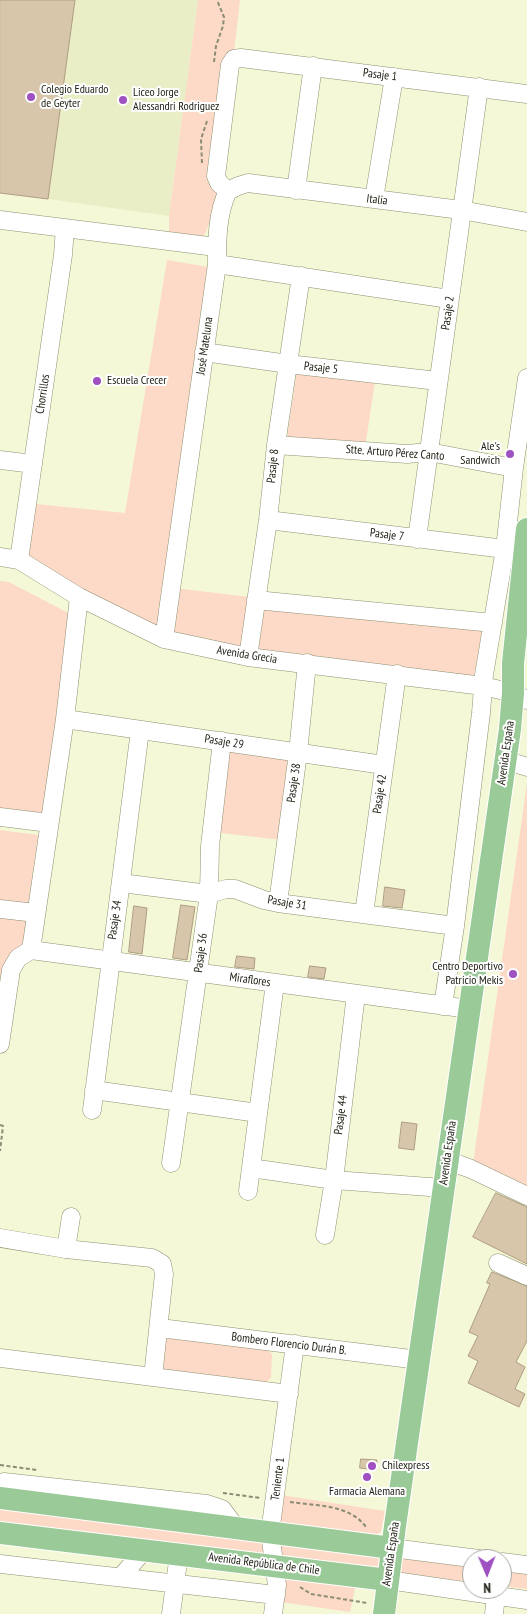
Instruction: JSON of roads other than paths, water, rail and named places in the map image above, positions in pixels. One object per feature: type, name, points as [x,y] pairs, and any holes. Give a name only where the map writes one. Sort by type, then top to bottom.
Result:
[{"type":"main road","name":"Avenida España","points":[[520,696],[513,663],[527,528]]},
{"type":"main road","name":"Avenida España","points":[[384,1614],[505,760],[520,696],[518,686],[527,626]]},
{"type":"main road","points":[[0,1498],[392,1548]]},
{"type":"main road","name":"Avenida República de Chile","points":[[0,1533],[388,1580]]},
{"type":"street","name":"Pasaje 1","points":[[228,191],[219,183],[216,176],[230,65],[234,59],[241,58],[314,66],[527,94]]},
{"type":"street","points":[[296,190],[314,66]]},
{"type":"street","points":[[374,199],[394,76]]},
{"type":"street","name":"Pasaje 2","points":[[417,539],[479,87]]},
{"type":"street","name":"Italia","points":[[228,191],[248,183],[461,210],[527,222]]},
{"type":"street","name":"José Mateluna","points":[[164,639],[222,209],[228,191]]},
{"type":"street","points":[[0,220],[65,228],[217,256],[301,276],[450,299]]},
{"type":"street","name":"Chorrillos","points":[[19,560],[63,255],[65,228]]},
{"type":"street","name":"Pasaje 8","points":[[248,657],[268,520],[276,444],[301,276]]},
{"type":"street","name":"Pasaje 5","points":[[204,352],[288,364],[438,381]]},
{"type":"street","points":[[443,1006],[455,926],[483,686],[505,550],[527,378]]},
{"type":"street","name":"Stte. Arturo Pérez Canto","points":[[276,444],[408,454],[429,452],[514,468]]},
{"type":"street","points":[[0,460],[33,464]]},
{"type":"street","name":"Pasaje 7","points":[[268,520],[505,550]]},
{"type":"street","name":"Avenida Grecia","points":[[0,557],[19,560],[79,597],[164,639],[248,657],[483,686],[520,696]]},
{"type":"street","points":[[0,1044],[3,994],[14,964],[22,955],[31,950],[64,719],[79,597]]},
{"type":"street","points":[[256,600],[493,623]]},
{"type":"street","name":"Pasaje 38","points":[[278,903],[298,753],[307,663]]},
{"type":"street","name":"Pasaje 42","points":[[364,914],[396,674]]},
{"type":"street","name":"Pasaje 29","points":[[64,719],[384,765]]},
{"type":"street","name":"Pasaje 34","points":[[92,1110],[140,730]]},
{"type":"street","name":"Pasaje 36","points":[[171,1164],[209,894],[210,846],[222,741]]},
{"type":"street","points":[[505,760],[527,767]]},
{"type":"street","points":[[0,817],[49,823]]},
{"type":"street","name":"Pasaje 31","points":[[120,882],[209,894],[235,889],[278,903],[455,926]]},
{"type":"street","points":[[0,909],[36,913]]},
{"type":"street","name":"Miraflores","points":[[31,950],[469,1009]]},
{"type":"street","points":[[248,1192],[275,983]]},
{"type":"street","name":"Pasaje 44","points":[[325,1235],[334,1180],[356,994]]},
{"type":"street","points":[[94,1090],[258,1113]]},
{"type":"street","points":[[447,1160],[471,1169],[527,1196]]},
{"type":"street","points":[[251,1168],[334,1180],[443,1188]]},
{"type":"street","points":[[66,1249],[70,1217]]},
{"type":"street","points":[[0,1238],[66,1249],[152,1258],[162,1264],[164,1274],[160,1328],[153,1377]]},
{"type":"street","points":[[498,1264],[527,1276]]},
{"type":"street","name":"Bombero Florencio Durán B.","points":[[160,1328],[419,1360]]},
{"type":"street","name":"Teniente 1","points":[[273,1614],[277,1585],[270,1533],[295,1344]]},
{"type":"street","points":[[0,1358],[289,1394]]},
{"type":"street","points":[[0,1484],[4,1482],[207,1504],[222,1509],[236,1528]]},
{"type":"street","points":[[392,1548],[462,1557]]},
{"type":"street","points":[[121,1577],[144,1550]]},
{"type":"street","points":[[171,1614],[179,1554]]},
{"type":"street","points":[[512,1563],[527,1565]]},
{"type":"street","points":[[0,1564],[276,1595]]},
{"type":"street","name":"Avenida República de Chile","points":[[388,1580],[462,1589]]},
{"type":"street","name":"Avenida República de Chile","points":[[512,1597],[527,1600]]},
{"type":"street","points":[[491,1599],[494,1614]]},
{"type":"place","name":"Colegio Eduardo de Geyter","points":[[31,97]]},
{"type":"place","name":"Liceo Jorge Alessandri Rodriguez","points":[[123,100]]},
{"type":"place","name":"Escuela Crecer","points":[[97,381]]},
{"type":"place","name":"Ale's Sandwich","points":[[510,454]]},
{"type":"place","name":"Centro Deportivo Patricio Mekis","points":[[513,974]]},
{"type":"place","name":"Chilexpress","points":[[372,1466]]},
{"type":"place","name":"Farmacia Alemana","points":[[367,1477]]}]
